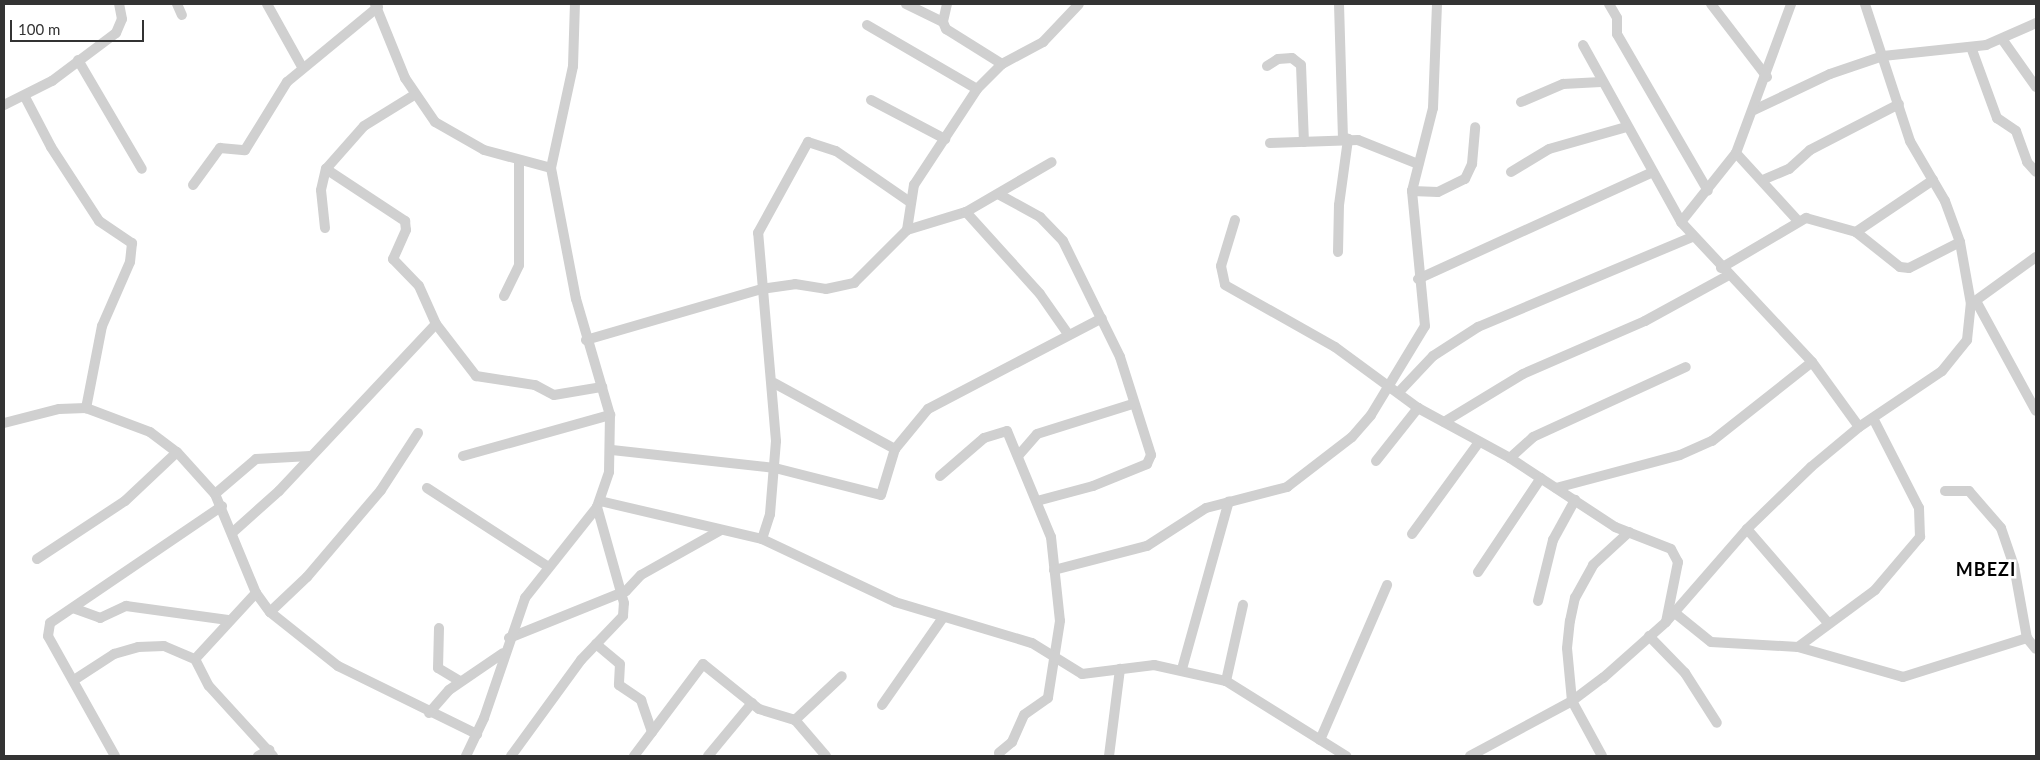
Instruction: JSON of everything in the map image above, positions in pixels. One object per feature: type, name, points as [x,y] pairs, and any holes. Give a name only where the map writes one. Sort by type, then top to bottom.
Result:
[{"type":"street","points":[[4,104],[25,96],[78,60],[121,27],[118,4]]},
{"type":"street","points":[[177,4],[182,15]]},
{"type":"street","points":[[267,4],[302,67]]},
{"type":"street","points":[[467,756],[477,734],[503,653],[525,598],[547,566],[598,504],[612,450],[610,415],[586,340],[551,168],[573,66],[575,4]]},
{"type":"street","points":[[906,4],[943,22],[1002,64]]},
{"type":"street","points":[[943,22],[947,4]]},
{"type":"street","points":[[907,230],[914,186],[977,89],[1002,64],[1043,42],[1079,4]]},
{"type":"street","points":[[1338,252],[1339,205],[1345,138],[1339,4]]},
{"type":"street","points":[[1054,570],[1147,546],[1199,512],[1229,501],[1287,488],[1303,479],[1324,456],[1352,438],[1390,385],[1425,326],[1418,278],[1412,191],[1433,108],[1437,4]]},
{"type":"street","points":[[1609,4],[1618,18],[1617,34],[1708,191]]},
{"type":"street","points":[[1711,4],[1766,77]]},
{"type":"street","points":[[1681,222],[1708,191],[1736,153],[1754,110],[1790,8],[1783,4]]},
{"type":"street","points":[[1470,756],[1572,702],[1666,622],[1747,529],[1859,427],[1942,371],[1962,349],[1971,328],[1973,303],[1960,242],[1933,180],[1914,149],[1865,4]]},
{"type":"street","points":[[193,185],[220,148],[238,153],[244,150],[287,82],[302,67],[377,5],[414,95],[448,133],[519,160],[551,168]]},
{"type":"street","points":[[1754,110],[1830,74],[1884,56],[1971,47],[2002,39],[2036,23]]},
{"type":"street","points":[[867,25],[977,89]]},
{"type":"street","points":[[2002,39],[2036,87]]},
{"type":"street","points":[[1584,45],[1600,82],[1681,222],[1721,268],[1812,362],[1859,427]]},
{"type":"street","points":[[1971,47],[1997,118],[2016,131],[2027,162],[2036,172]]},
{"type":"street","points":[[1267,66],[1278,58],[1292,58],[1300,65],[1304,142]]},
{"type":"street","points":[[78,60],[142,169]]},
{"type":"street","points":[[1520,102],[1563,84],[1600,82]]},
{"type":"street","points":[[325,228],[321,190],[326,169],[364,126],[414,95]]},
{"type":"street","points":[[25,96],[51,147],[99,221],[132,243],[130,262],[102,326],[86,408]]},
{"type":"street","points":[[870,100],[945,139]]},
{"type":"street","points":[[1765,179],[1790,170],[1810,150],[1898,104]]},
{"type":"street","points":[[1412,191],[1438,192],[1465,179],[1472,164],[1475,127]]},
{"type":"street","points":[[1511,172],[1549,149],[1626,127]]},
{"type":"street","points":[[1270,143],[1345,138],[1370,142],[1418,164]]},
{"type":"street","points":[[762,539],[770,514],[775,468],[774,383],[761,289],[758,233],[808,142],[836,152],[910,202]]},
{"type":"street","points":[[1736,153],[1765,179],[1798,221]]},
{"type":"street","points":[[504,296],[519,265],[519,160]]},
{"type":"street","points":[[586,340],[761,289],[795,284],[826,289],[854,283],[907,230],[966,212],[1000,195],[1052,162]]},
{"type":"street","points":[[326,169],[405,221],[406,230],[392,255],[419,286],[436,324],[476,376],[535,385],[554,395],[602,387]]},
{"type":"street","points":[[1418,278],[1651,173]]},
{"type":"street","points":[[1856,232],[1933,180]]},
{"type":"street","points":[[1000,195],[1053,227],[1102,318],[1120,357],[1133,404],[1151,455],[1147,464],[1086,488],[1037,500]]},
{"type":"street","points":[[966,212],[1040,294],[1068,334]]},
{"type":"street","points":[[1721,268],[1798,221],[1814,217],[1856,232],[1888,260],[1910,268],[1960,242]]},
{"type":"street","points":[[1234,220],[1221,266],[1225,285],[1335,347],[1390,385],[1418,408],[1510,458],[1629,532],[1661,543],[1676,555],[1666,622]]},
{"type":"street","points":[[1399,392],[1434,356],[1478,327],[1692,236]]},
{"type":"street","points":[[1973,303],[2036,257]]},
{"type":"street","points":[[1444,422],[1523,374],[1645,321],[1729,275]]},
{"type":"street","points":[[1973,303],[2036,411]]},
{"type":"street","points":[[612,450],[775,468],[877,495],[884,491],[895,449],[910,427],[945,396],[1102,318]]},
{"type":"street","points":[[232,533],[310,456],[436,324]]},
{"type":"street","points":[[1556,488],[1680,455],[1712,441],[1812,362]]},
{"type":"street","points":[[1510,458],[1533,437],[1686,367]]},
{"type":"street","points":[[774,383],[895,449]]},
{"type":"street","points":[[1018,456],[1037,434],[1133,404]]},
{"type":"street","points":[[4,423],[59,409],[86,408],[150,432],[178,452],[215,494],[222,506],[256,593],[270,612],[338,666],[430,713],[477,734]]},
{"type":"street","points":[[1376,461],[1418,408]]},
{"type":"street","points":[[463,456],[610,415]]},
{"type":"street","points":[[1798,647],[1895,571],[1920,537],[1919,508],[1873,418]]},
{"type":"street","points":[[940,476],[996,432],[1010,434],[1050,537],[1060,621],[1058,658],[1047,701],[1024,715],[1012,742],[999,753]]},
{"type":"street","points":[[270,612],[307,577],[381,490],[418,433]]},
{"type":"street","points":[[1412,534],[1479,442]]},
{"type":"street","points":[[36,559],[125,501],[178,452]]},
{"type":"street","points":[[215,494],[256,459],[310,456]]},
{"type":"street","points":[[1478,572],[1541,478]]},
{"type":"street","points":[[427,488],[547,566]]},
{"type":"street","points":[[1945,491],[1969,491],[2001,528],[2014,566],[2027,638],[2036,649]]},
{"type":"street","points":[[1538,601],[1553,540],[1575,500]]},
{"type":"street","points":[[1182,669],[1229,501]]},
{"type":"street","points":[[598,504],[762,539],[895,602],[942,619],[1025,641],[1058,658],[1082,674],[1154,665],[1182,669],[1226,681],[1346,756]]},
{"type":"street","points":[[511,756],[596,644],[621,620],[620,593],[598,504]]},
{"type":"street","points":[[115,756],[47,630],[50,623],[222,506]]},
{"type":"street","points":[[1747,529],[1829,624]]},
{"type":"street","points":[[509,638],[620,593],[641,575],[719,531]]},
{"type":"street","points":[[1602,756],[1572,702],[1567,648],[1575,598],[1598,558],[1629,532]]},
{"type":"street","points":[[1320,740],[1387,585]]},
{"type":"street","points":[[195,659],[228,620],[256,593]]},
{"type":"street","points":[[1226,681],[1243,605]]},
{"type":"street","points":[[73,608],[100,618],[126,606],[228,620]]},
{"type":"street","points":[[1675,612],[1711,642],[1798,647],[1902,678],[2027,638]]},
{"type":"street","points":[[882,706],[942,619]]},
{"type":"street","points":[[439,628],[438,668],[460,681]]},
{"type":"street","points":[[1649,636],[1685,673],[1717,723]]},
{"type":"street","points":[[596,644],[620,664],[619,685],[641,700],[652,732]]},
{"type":"street","points":[[74,680],[114,654],[138,647],[164,646],[195,659],[214,693],[271,753]]},
{"type":"street","points":[[430,713],[460,681],[503,653]]},
{"type":"street","points":[[638,755],[652,732],[703,664],[752,703],[772,715],[796,720],[826,756]]},
{"type":"street","points":[[1110,756],[1120,669]]},
{"type":"street","points":[[796,720],[842,676]]},
{"type":"street","points":[[708,756],[752,703]]},
{"type":"street","points":[[258,756],[271,753]]},
{"type":"district","name":"MBEZI","points":[[1986,569]]}]
